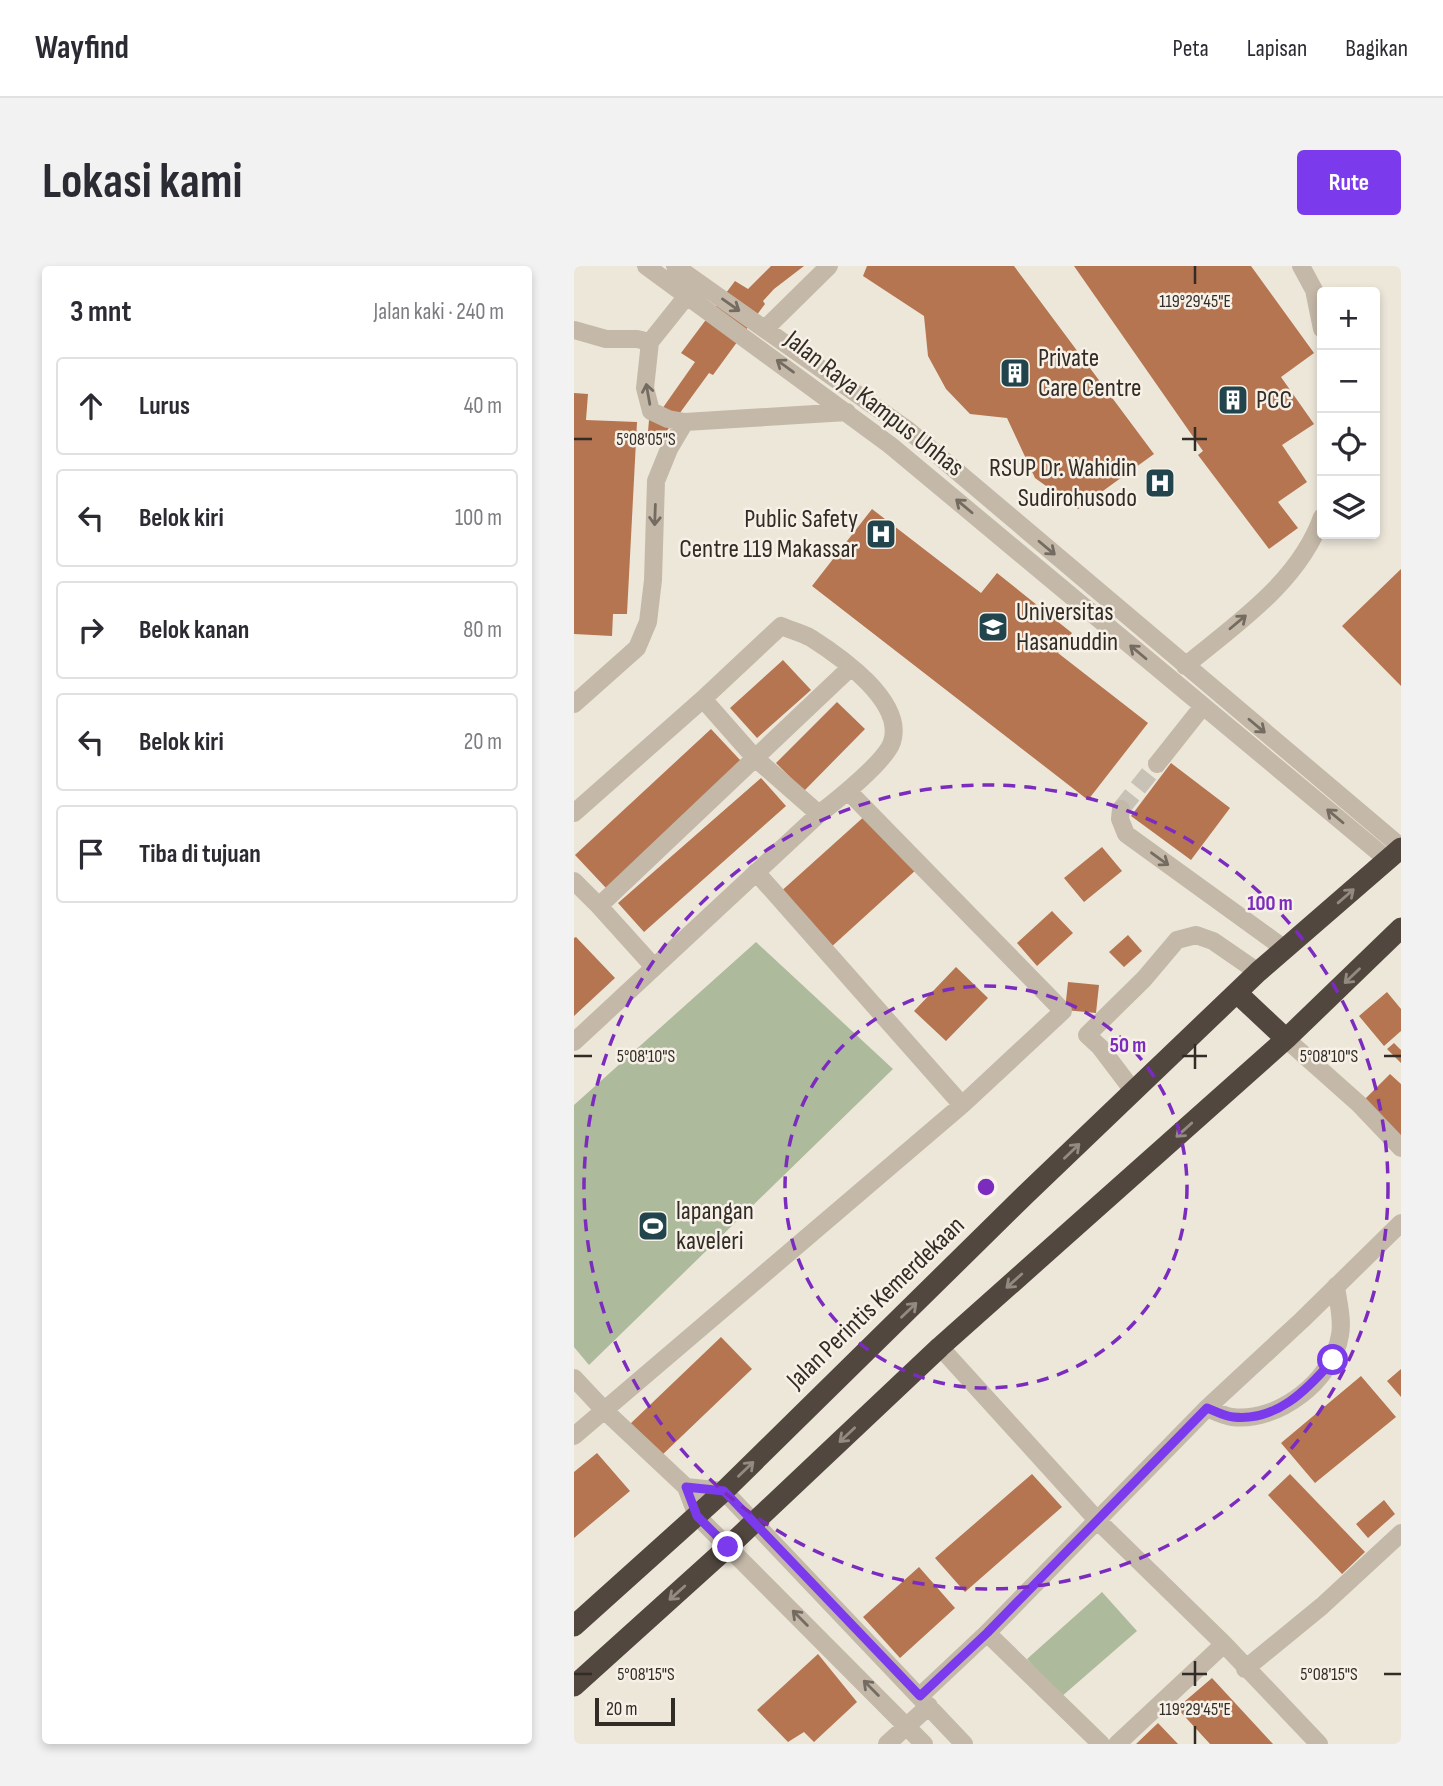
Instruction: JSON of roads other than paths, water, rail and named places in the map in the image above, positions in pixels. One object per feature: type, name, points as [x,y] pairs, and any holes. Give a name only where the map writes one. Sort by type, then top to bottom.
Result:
[{"type":"highway","name":"Jalan Perintis Kemerdekaan","points":[[574,1626],[724,1491],[1258,972],[1397,852]]},
{"type":"highway","points":[[574,1686],[728,1547],[940,1347],[1286,1039],[1401,929]]},
{"type":"highway","points":[[1237,993],[1286,1039]]},
{"type":"street","name":"Jalan Raya Kampus Unhas","points":[[646,266],[873,432],[1203,706],[1397,852]]},
{"type":"street","name":"Jalan Raya Kampus Unhas","points":[[675,266],[888,416],[1185,666],[1397,852]]},
{"type":"street","points":[[765,329],[829,266]]},
{"type":"street","points":[[1301,266],[1314,290],[1317,305]]},
{"type":"street","points":[[687,297],[649,342],[646,388],[651,411],[668,419],[685,422],[847,412]]},
{"type":"street","points":[[574,330],[606,339],[637,339],[649,342]]},
{"type":"street","points":[[873,432],[888,416]]},
{"type":"street","points":[[574,704],[637,648],[648,622],[653,580],[656,481],[669,449],[685,422]]},
{"type":"street","points":[[1185,666],[1269,597],[1314,538],[1317,530]]},
{"type":"street","points":[[574,813],[704,699],[780,626],[809,637],[876,690],[888,709],[895,729],[891,746],[849,792],[819,814],[574,1042]]},
{"type":"street","points":[[599,905],[850,668]]},
{"type":"street","points":[[704,699],[755,758],[819,814]]},
{"type":"street","points":[[1157,764],[1203,706]]},
{"type":"street","points":[[574,1436],[962,1105],[1063,1011],[849,792]]},
{"type":"street","points":[[1121,809],[1120,819],[1125,834],[1285,949]]},
{"type":"street","points":[[756,872],[962,1105]]},
{"type":"street","points":[[574,881],[654,967]]},
{"type":"street","points":[[1133,1092],[1100,1047],[1087,1035],[1144,979],[1177,940],[1196,935],[1213,941],[1258,972]]},
{"type":"street","points":[[1286,1039],[1359,1104],[1401,1148]]},
{"type":"street","points":[[887,1744],[908,1726],[924,1701],[987,1633],[1207,1408],[1401,1223]]},
{"type":"street","points":[[1207,1408],[1232,1417],[1264,1415],[1287,1404],[1313,1383],[1333,1360],[1341,1333],[1336,1286]]},
{"type":"street","points":[[940,1347],[1098,1521],[1224,1644],[1319,1744]]},
{"type":"street","points":[[574,1378],[686,1487],[697,1516],[924,1744]]},
{"type":"street","points":[[686,1487],[724,1491],[964,1744]]},
{"type":"street","points":[[1245,1669],[1322,1606],[1401,1533]]},
{"type":"street","points":[[987,1633],[1101,1744]]},
{"type":"street","points":[[1117,1744],[1224,1644]]},
{"type":"tunnel","points":[[1121,809],[1157,764]]},
{"type":"place","name":"Private Care Centre","points":[[1015,373]]},
{"type":"place","name":"PCC","points":[[1233,400]]},
{"type":"place","name":"RSUP Dr. Wahidin Sudirohusodo","points":[[1160,483]]},
{"type":"place","name":"Public Safety Centre 119 Makassar","points":[[881,534]]},
{"type":"place","name":"Universitas Hasanuddin","points":[[993,627]]},
{"type":"place","name":"lapangan kaveleri","points":[[653,1226]]}]
